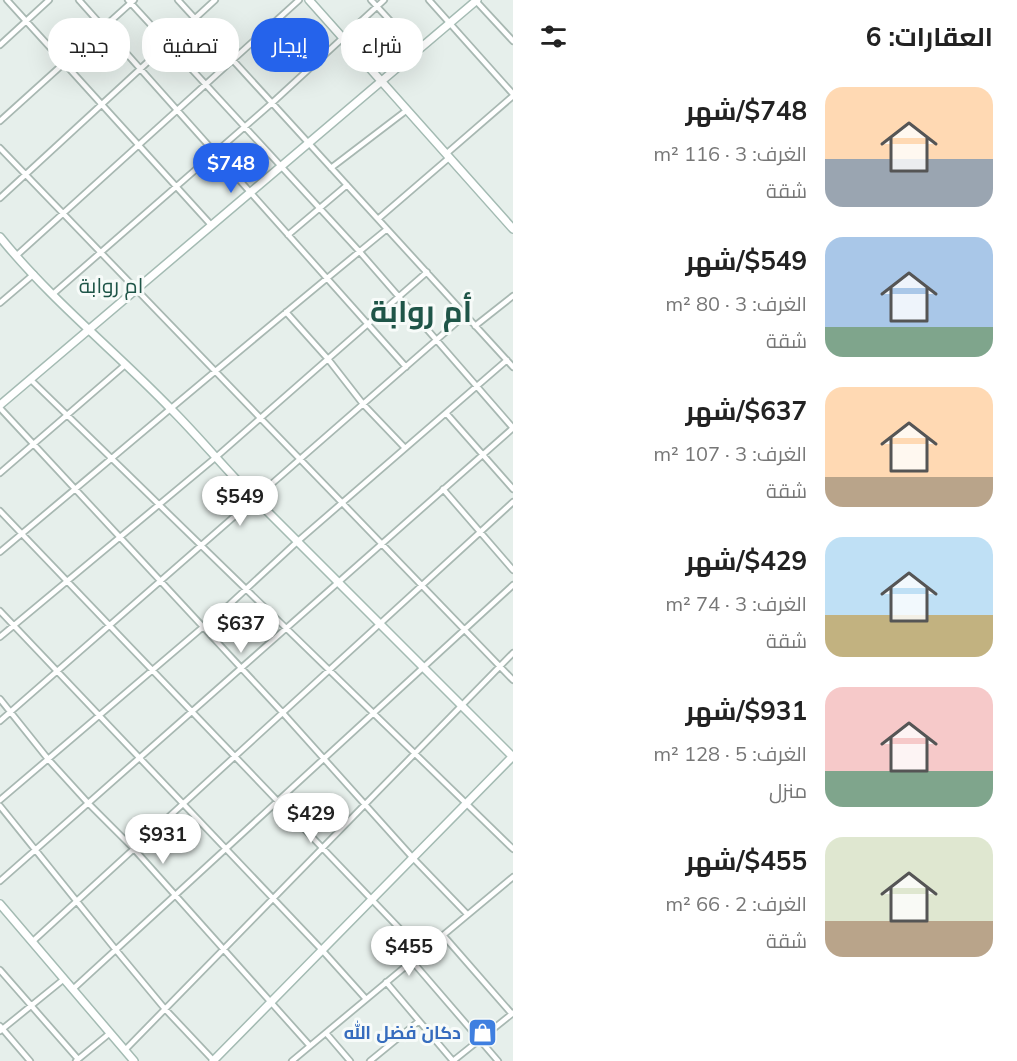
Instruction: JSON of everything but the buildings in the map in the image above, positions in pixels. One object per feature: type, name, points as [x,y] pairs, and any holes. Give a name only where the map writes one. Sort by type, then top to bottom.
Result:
[{"type":"street","points":[[7,0],[48,45]]},
{"type":"street","points":[[0,45],[49,0]]},
{"type":"street","points":[[78,0],[95,18]]},
{"type":"street","points":[[178,0],[194,18]]},
{"type":"street","points":[[196,18],[215,0]]},
{"type":"street","points":[[239,55],[299,0]]},
{"type":"street","points":[[309,0],[341,36]]},
{"type":"street","points":[[371,0],[388,18]]},
{"type":"street","points":[[364,18],[384,0]]},
{"type":"street","points":[[378,219],[513,95],[429,0]]},
{"type":"street","points":[[423,47],[476,0],[513,40]]},
{"type":"street","points":[[113,18],[131,1],[146,18]]},
{"type":"street","points":[[53,294],[341,40]]},
{"type":"street","points":[[130,56],[250,194],[406,367]]},
{"type":"street","points":[[239,67],[513,367]]},
{"type":"street","points":[[0,198],[141,68]]},
{"type":"street","points":[[0,121],[54,72]]},
{"type":"street","points":[[72,72],[212,226]]},
{"type":"street","points":[[0,881],[337,581],[513,428],[359,251],[195,72]]},
{"type":"street","points":[[16,256],[220,72]]},
{"type":"street","points":[[373,72],[513,229]]},
{"type":"street","points":[[394,72],[0,407],[282,712],[364,805],[467,914]]},
{"type":"street","points":[[331,168],[407,110]]},
{"type":"street","points":[[0,148],[513,680]]},
{"type":"street","points":[[288,236],[347,185]]},
{"type":"street","points":[[0,552],[172,409],[214,370],[387,229]]},
{"type":"street","points":[[0,237],[53,294],[172,409],[255,499],[513,756],[214,1061],[116,950],[0,806]]},
{"type":"street","points":[[0,637],[215,458],[427,272]]},
{"type":"street","points":[[0,303],[34,274]]},
{"type":"street","points":[[475,326],[513,296]]},
{"type":"street","points":[[286,312],[328,359],[363,404],[405,448]]},
{"type":"street","points":[[0,721],[465,315]]},
{"type":"street","points":[[0,800],[152,671],[507,360]]},
{"type":"street","points":[[0,473],[125,365]]},
{"type":"street","points":[[31,380],[513,849]]},
{"type":"street","points":[[446,413],[513,489]]},
{"type":"street","points":[[442,489],[513,570]]},
{"type":"street","points":[[32,942],[513,502]]},
{"type":"street","points":[[0,511],[422,952]]},
{"type":"street","points":[[73,989],[513,585]]},
{"type":"street","points":[[0,611],[366,999]]},
{"type":"street","points":[[125,1050],[513,653]]},
{"type":"street","points":[[0,699],[48,759],[134,849],[310,1046]]},
{"type":"street","points":[[296,1060],[513,877]]},
{"type":"street","points":[[0,906],[134,1061]]},
{"type":"street","points":[[386,982],[453,1061],[512,1014],[443,935]]},
{"type":"street","points":[[412,961],[498,1061]]},
{"type":"street","points":[[0,970],[77,1060],[110,1033]]},
{"type":"street","points":[[30,1061],[1,1028],[64,979]]},
{"type":"street","points":[[370,1061],[419,1021]]},
{"type":"street","points":[[326,1033],[350,1061]]},
{"type":"place","name":"دكان فضل الله","points":[[482,1033]]},
{"type":"district","name":"ام روابة","points":[[111,286]]},
{"type":"district","name":"أم روابة","points":[[421,312]]}]
